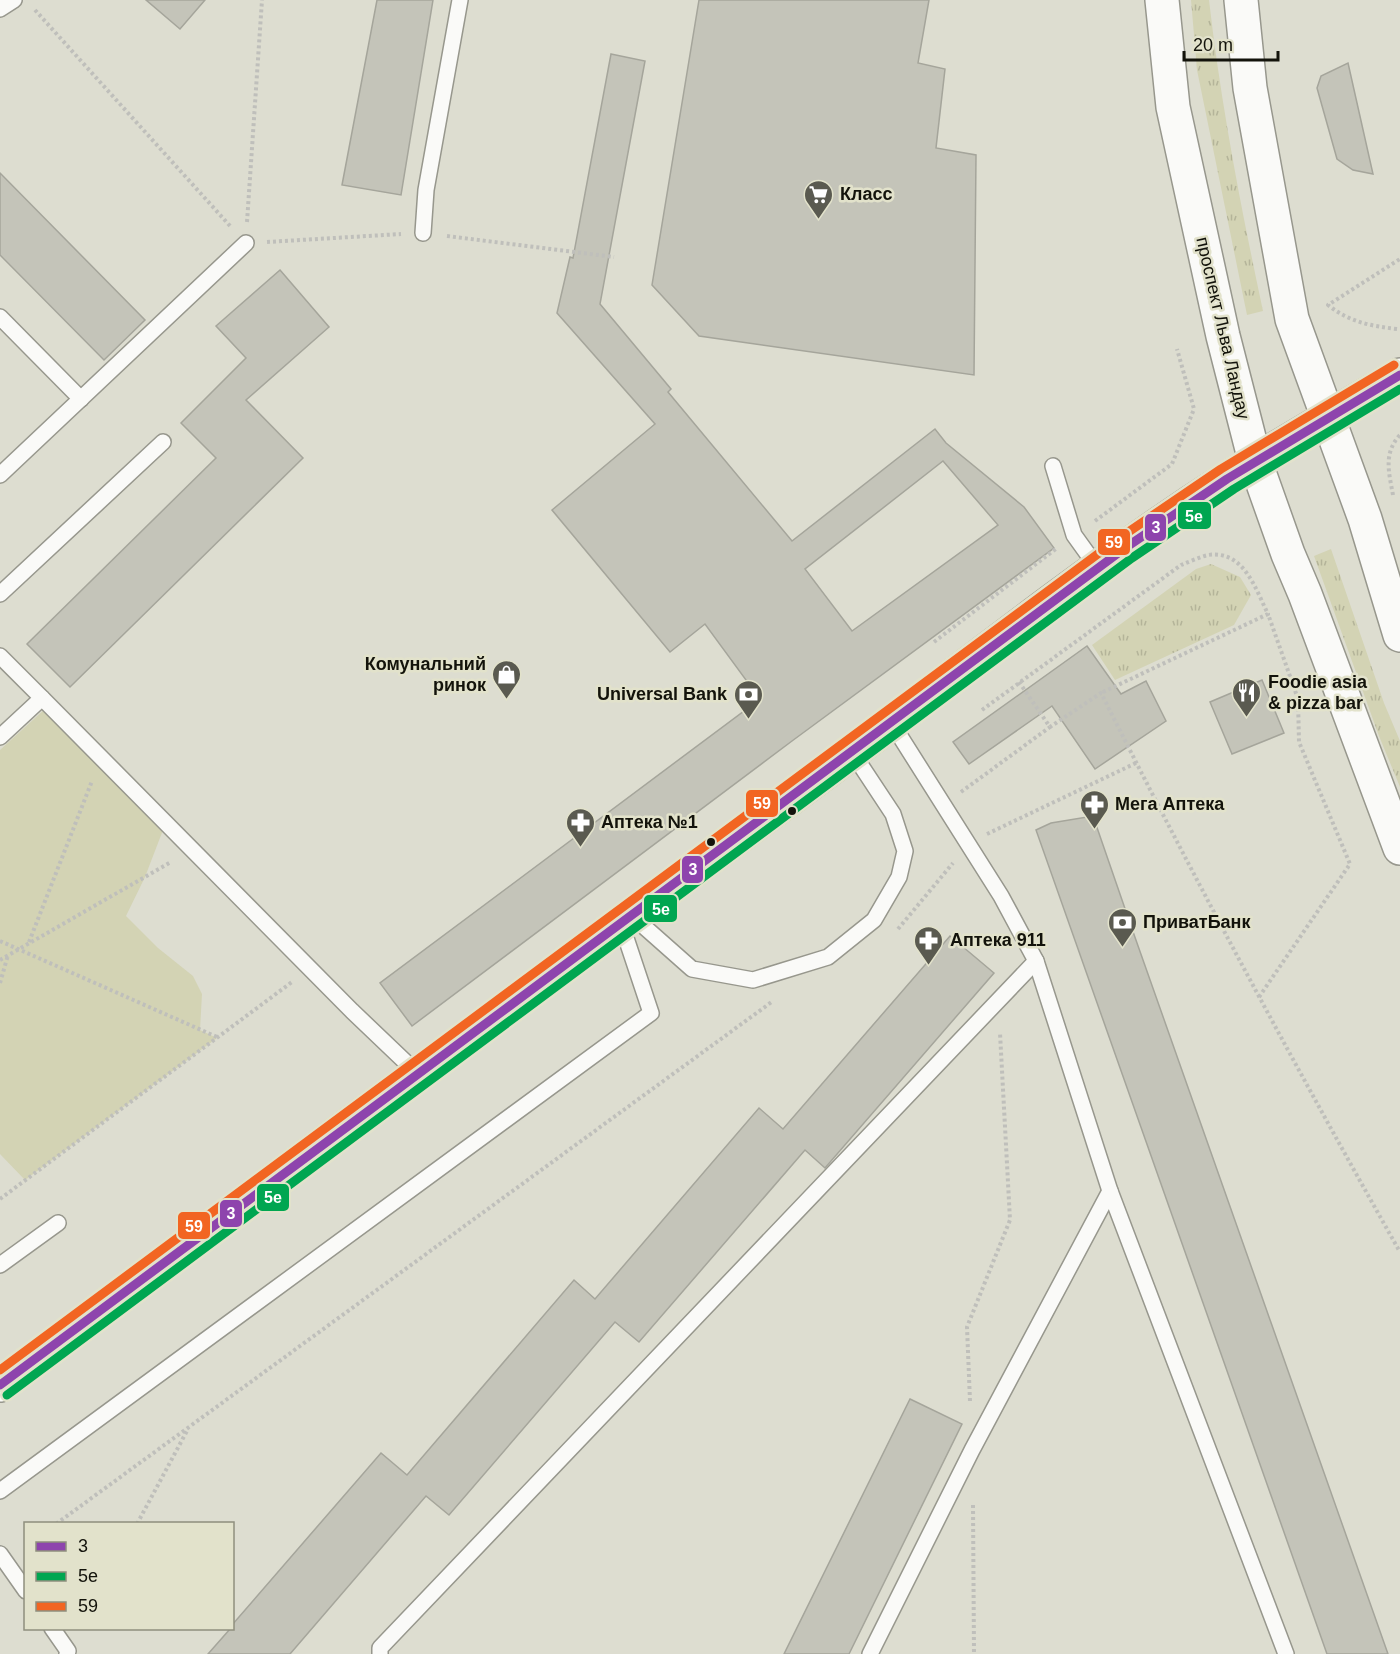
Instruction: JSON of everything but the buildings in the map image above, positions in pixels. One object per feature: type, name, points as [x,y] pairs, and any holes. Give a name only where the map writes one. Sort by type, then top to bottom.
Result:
[{"type":"main road","name":"проспект Льва Ландау","points":[[1162,0],[1173,107],[1222,336],[1255,461],[1400,848]]},
{"type":"main road","points":[[1241,0],[1250,88],[1292,319],[1365,519],[1400,635]]},
{"type":"main road","points":[[0,1385],[852,752],[1097,567],[1255,461],[1400,375]]},
{"type":"lane","points":[[0,9],[14,0]]},
{"type":"lane","points":[[423,233],[426,189],[460,0]]},
{"type":"lane","points":[[0,475],[246,243]]},
{"type":"lane","points":[[0,317],[81,399]]},
{"type":"lane","points":[[0,594],[163,442]]},
{"type":"lane","points":[[1053,466],[1074,536],[1097,567]]},
{"type":"lane","points":[[0,656],[417,1074]]},
{"type":"lane","points":[[0,737],[42,698]]},
{"type":"lane","points":[[891,722],[969,843],[1036,961],[1110,1191],[1286,1654]]},
{"type":"lane","points":[[626,919],[692,969],[753,980],[828,957],[874,920],[899,877],[905,851],[893,814],[852,752]]},
{"type":"lane","points":[[0,1491],[651,1013],[626,919]]},
{"type":"lane","points":[[380,1654],[380,1648],[1036,961]]},
{"type":"lane","points":[[870,1654],[972,1449],[1110,1191]]},
{"type":"lane","points":[[0,1265],[58,1223]]},
{"type":"lane","points":[[0,1554],[24,1588]]},
{"type":"lane","points":[[53,1630],[68,1651],[67,1654]]},
{"type":"path","points":[[246,243],[262,0]]},
{"type":"path","points":[[34,9],[246,243]]},
{"type":"path","points":[[1397,329],[1378,327],[1349,319],[1328,305],[1400,259]]},
{"type":"path","points":[[1395,505],[1388,463],[1389,452],[1400,435]]},
{"type":"path","points":[[982,710],[1180,565],[1209,555],[1233,558],[1248,572],[1268,614],[1298,699],[1299,742],[1350,864],[1259,997]]},
{"type":"path","points":[[944,804],[1101,693],[1268,614]]},
{"type":"path","points":[[1019,682],[1050,727]]},
{"type":"path","points":[[1101,693],[1259,997],[1400,1252]]},
{"type":"path","points":[[29,942],[102,758]]},
{"type":"path","points":[[893,933],[901,927],[936,886],[969,843],[1136,763]]},
{"type":"path","points":[[0,960],[193,850]]},
{"type":"path","points":[[0,941],[217,1038]]},
{"type":"path","points":[[0,983],[8,954]]},
{"type":"path","points":[[0,1199],[310,969]]},
{"type":"path","points":[[59,1522],[772,1001],[782,997]]},
{"type":"path","points":[[974,1654],[968,1327],[1010,1220],[999,999]]},
{"type":"path","points":[[138,1522],[190,1426]]},
{"type":"green space","points":[[1191,0],[1209,0],[1232,156],[1263,311],[1247,315],[1197,70]]},
{"type":"green space","points":[[1331,549],[1384,703],[1400,741],[1400,787],[1379,736],[1314,556]]},
{"type":"green space","points":[[1211,564],[1240,577],[1251,595],[1234,625],[1115,680],[1092,645],[1196,569]]},
{"type":"green space","points":[[45,709],[163,830],[145,877],[126,916],[158,948],[193,976],[202,994],[200,1030],[217,1038],[25,1180],[0,1154],[0,750]]},
{"type":"transit line","name":"59","points":[[0,1370],[1118,539],[1221,469],[1394,365]]},
{"type":"transit line","name":"3","points":[[0,1385],[1125,548],[1227,479],[1400,375]]},
{"type":"transit line","name":"5е","points":[[7,1395],[1132,558],[1234,489],[1400,389]]},
{"type":"place","name":"Класс","points":[[819,220]]},
{"type":"place","name":"Комунальний ринок","points":[[507,700]]},
{"type":"place","name":"Foodie asia & pizza bar","points":[[1247,718]]},
{"type":"place","name":"Universal Bank","points":[[748,720]]},
{"type":"place","name":"Мега Аптека","points":[[1094,830]]},
{"type":"place","name":"Аптека №1","points":[[580,848]]},
{"type":"place","name":"ПриватБанк","points":[[1122,948]]},
{"type":"place","name":"Аптека 911","points":[[929,966]]}]
